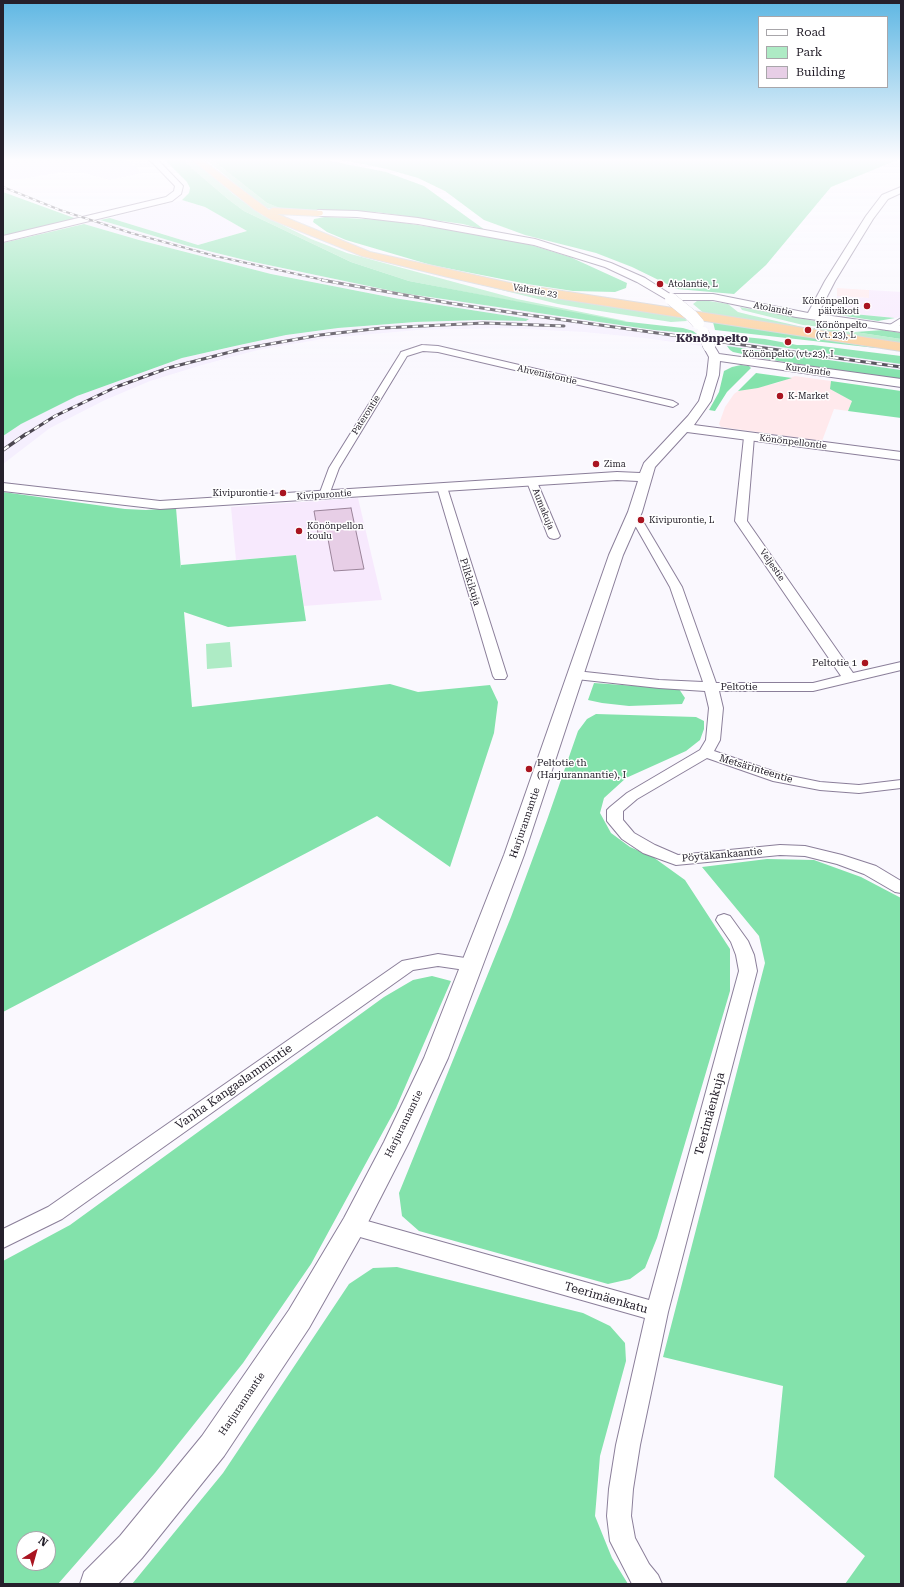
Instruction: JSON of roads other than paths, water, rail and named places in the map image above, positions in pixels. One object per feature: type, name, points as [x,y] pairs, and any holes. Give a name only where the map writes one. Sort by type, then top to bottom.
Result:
[{"type":"highway","name":"Valtatie 23","points":[[312,233],[366,254],[448,274],[533,291],[806,334],[901,347]]},
{"type":"highway","points":[[366,254],[410,268],[523,298],[586,311]]},
{"type":"highway","points":[[687,328],[706,338],[901,352]]},
{"type":"street","points":[[3,238],[25,233]]},
{"type":"street","points":[[485,233],[535,242],[608,264],[640,280],[670,298],[692,316],[706,338]]},
{"type":"street","points":[[812,316],[830,281],[860,233]]},
{"type":"street","name":"Atolantie","points":[[670,298],[713,297],[812,316],[901,330]]},
{"type":"street","points":[[889,328],[901,321]]},
{"type":"street","name":"Kurolantie","points":[[706,338],[901,383]]},
{"type":"street","name":"Harjurannantie","points":[[96,1584],[131,1548],[213,1446],[299,1319],[353,1226],[396,1142],[436,1058],[514,855],[616,555],[630,522],[649,466],[658,454],[693,419],[705,401],[713,375],[706,338]]},
{"type":"street","name":"Ahvenistontie","points":[[422,348],[438,348],[673,404]]},
{"type":"street","name":"Paterontie","points":[[324,495],[334,468],[404,354],[422,348]]},
{"type":"street","name":"Könönpellontie","points":[[685,428],[901,456]]},
{"type":"street","name":"Veljestie","points":[[749,437],[741,520],[850,679]]},
{"type":"street","name":"Kivipurontie","points":[[3,486],[133,503],[160,505],[617,476],[645,477]]},
{"type":"street","name":"Aumakuja","points":[[532,482],[554,536]]},
{"type":"street","name":"Pilkkikuja","points":[[442,487],[500,676]]},
{"type":"street","points":[[630,522],[640,525],[676,587],[711,687],[716,708],[715,723],[713,740],[706,753]]},
{"type":"street","name":"Peltotie","points":[[576,675],[659,684],[711,687],[813,687],[901,666]]},
{"type":"street","name":"Metsärinteentie","points":[[706,753],[778,778],[820,786],[859,789],[901,784]]},
{"type":"street","name":"Pöytäkankaantie","points":[[706,753],[632,796],[615,810],[615,822],[628,836],[649,849],[676,860],[780,850],[806,851],[842,860],[870,870],[901,888]]},
{"type":"street","name":"Teerimäenkuja","points":[[657,1312],[748,971],[745,955],[739,941],[724,920]]},
{"type":"street","name":"Vanha Kangaslammintie","points":[[3,1239],[55,1213],[408,965],[438,960],[472,966]]},
{"type":"street","name":"Teerimäenkatu","points":[[353,1226],[657,1312],[628,1445],[621,1489],[619,1516],[623,1541],[640,1573],[649,1584]]},
{"type":"railway","points":[[131,233],[215,256],[328,281]]},
{"type":"railway","points":[[322,280],[449,303],[521,314],[901,367]]},
{"type":"railway","points":[[25,435],[55,416],[116,387],[168,368],[242,349],[320,335],[382,328],[484,323],[564,326]]},
{"type":"railway","points":[[3,450],[26,434]]},
{"type":"place","name":"Atolantie, L","points":[[660,284]]},
{"type":"place","name":"Könönpellon päiväkoti","points":[[867,306]]},
{"type":"place","name":"Könönpelto (vt. 23), L","points":[[808,330]]},
{"type":"place","name":"Könönpelto (vt. 23), I","points":[[788,342]]},
{"type":"place","name":"K-Market","points":[[780,396]]},
{"type":"place","name":"Zima","points":[[596,464]]},
{"type":"place","name":"Kivipurontie 1","points":[[283,493]]},
{"type":"place","name":"Kivipurontie, L","points":[[641,520]]},
{"type":"place","name":"Könönpellon koulu","points":[[299,531]]},
{"type":"place","name":"Peltotie 1","points":[[865,663]]},
{"type":"place","name":"Peltotie th (Harjurannantie), I","points":[[529,769]]},
{"type":"district","name":"Könönpelto","points":[[712,338]]}]
